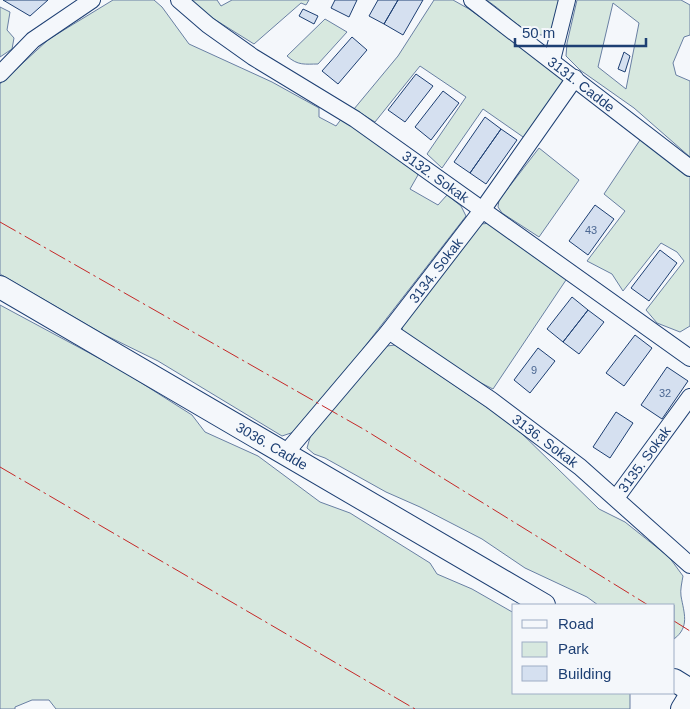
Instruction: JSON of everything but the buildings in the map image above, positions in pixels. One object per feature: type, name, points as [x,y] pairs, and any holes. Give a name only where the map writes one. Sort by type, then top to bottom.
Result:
[{"type":"street","points":[[0,74],[33,40],[92,0]]},
{"type":"street","name":"3132. Sokak","points":[[179,0],[208,25],[253,57],[355,119],[690,358]]},
{"type":"street","name":"3131. Cadde","points":[[472,0],[690,168]]},
{"type":"street","points":[[552,60],[567,0]]},
{"type":"street","name":"3134. Sokak","points":[[284,455],[389,331],[483,209],[575,78]]},
{"type":"street","name":"3036. Cadde","points":[[0,287],[284,455],[542,604]]},
{"type":"street","name":"3136. Sokak","points":[[389,331],[539,436],[616,498],[690,565]]},
{"type":"street","name":"3135. Sokak","points":[[616,498],[690,397]]},
{"type":"street","points":[[675,681],[690,690]]},
{"type":"street","points":[[682,709],[690,696]]},
{"type":"green space","points":[[113,0],[154,0],[162,7],[189,44],[272,82],[319,108],[319,117],[336,126],[342,118],[416,170],[418,175],[410,189],[438,205],[447,195],[461,206],[466,216],[300,430],[282,436],[158,361],[103,334],[0,274],[0,84],[49,39]]},
{"type":"green space","points":[[192,0],[217,0],[221,6],[232,0],[309,0],[306,5],[301,3],[254,44],[206,14]]},
{"type":"green space","points":[[434,0],[453,0],[469,9],[564,77],[563,89],[526,139],[483,109],[442,168],[427,154],[466,97],[420,66],[375,122],[354,109],[398,56]]},
{"type":"green space","points":[[486,0],[561,0],[551,34],[542,35],[533,33],[517,24]]},
{"type":"green space","points":[[577,0],[681,0],[690,5],[690,35],[684,37],[673,63],[676,75],[690,81],[690,157],[634,108],[580,70],[566,56],[567,43]],"holes":[[[613,3],[639,23],[626,89],[598,67]]]},
{"type":"green space","points":[[0,7],[10,12],[7,30],[14,38],[12,49],[0,57]]},
{"type":"green space","points":[[325,19],[347,32],[318,64],[298,63],[287,56]]},
{"type":"green space","points":[[642,137],[690,176],[690,326],[680,332],[657,323],[646,310],[684,261],[677,252],[661,243],[623,291],[612,274],[587,261],[625,211],[604,194]]},
{"type":"green space","points":[[539,148],[579,180],[539,237],[502,213],[498,207],[499,200]]},
{"type":"green space","points":[[491,223],[568,277],[493,389],[463,374],[407,336],[402,329],[403,324],[481,224]]},
{"type":"green space","points":[[0,305],[121,370],[192,415],[205,432],[258,456],[320,502],[350,513],[430,563],[437,574],[472,589],[512,612],[512,694],[630,694],[630,709],[56,709],[49,700],[32,700],[15,707],[15,709],[0,709]]},
{"type":"green space","points":[[395,345],[513,425],[599,509],[625,522],[669,557],[683,576],[681,594],[685,619],[682,630],[675,638],[675,604],[597,604],[587,597],[525,568],[482,539],[386,492],[325,458],[314,454],[307,448],[311,434],[387,346]]},
{"type":"power","points":[[0,222],[365,430],[646,604]]},
{"type":"power","points":[[0,467],[415,709]]},
{"type":"power","points":[[675,622],[690,631]]}]
